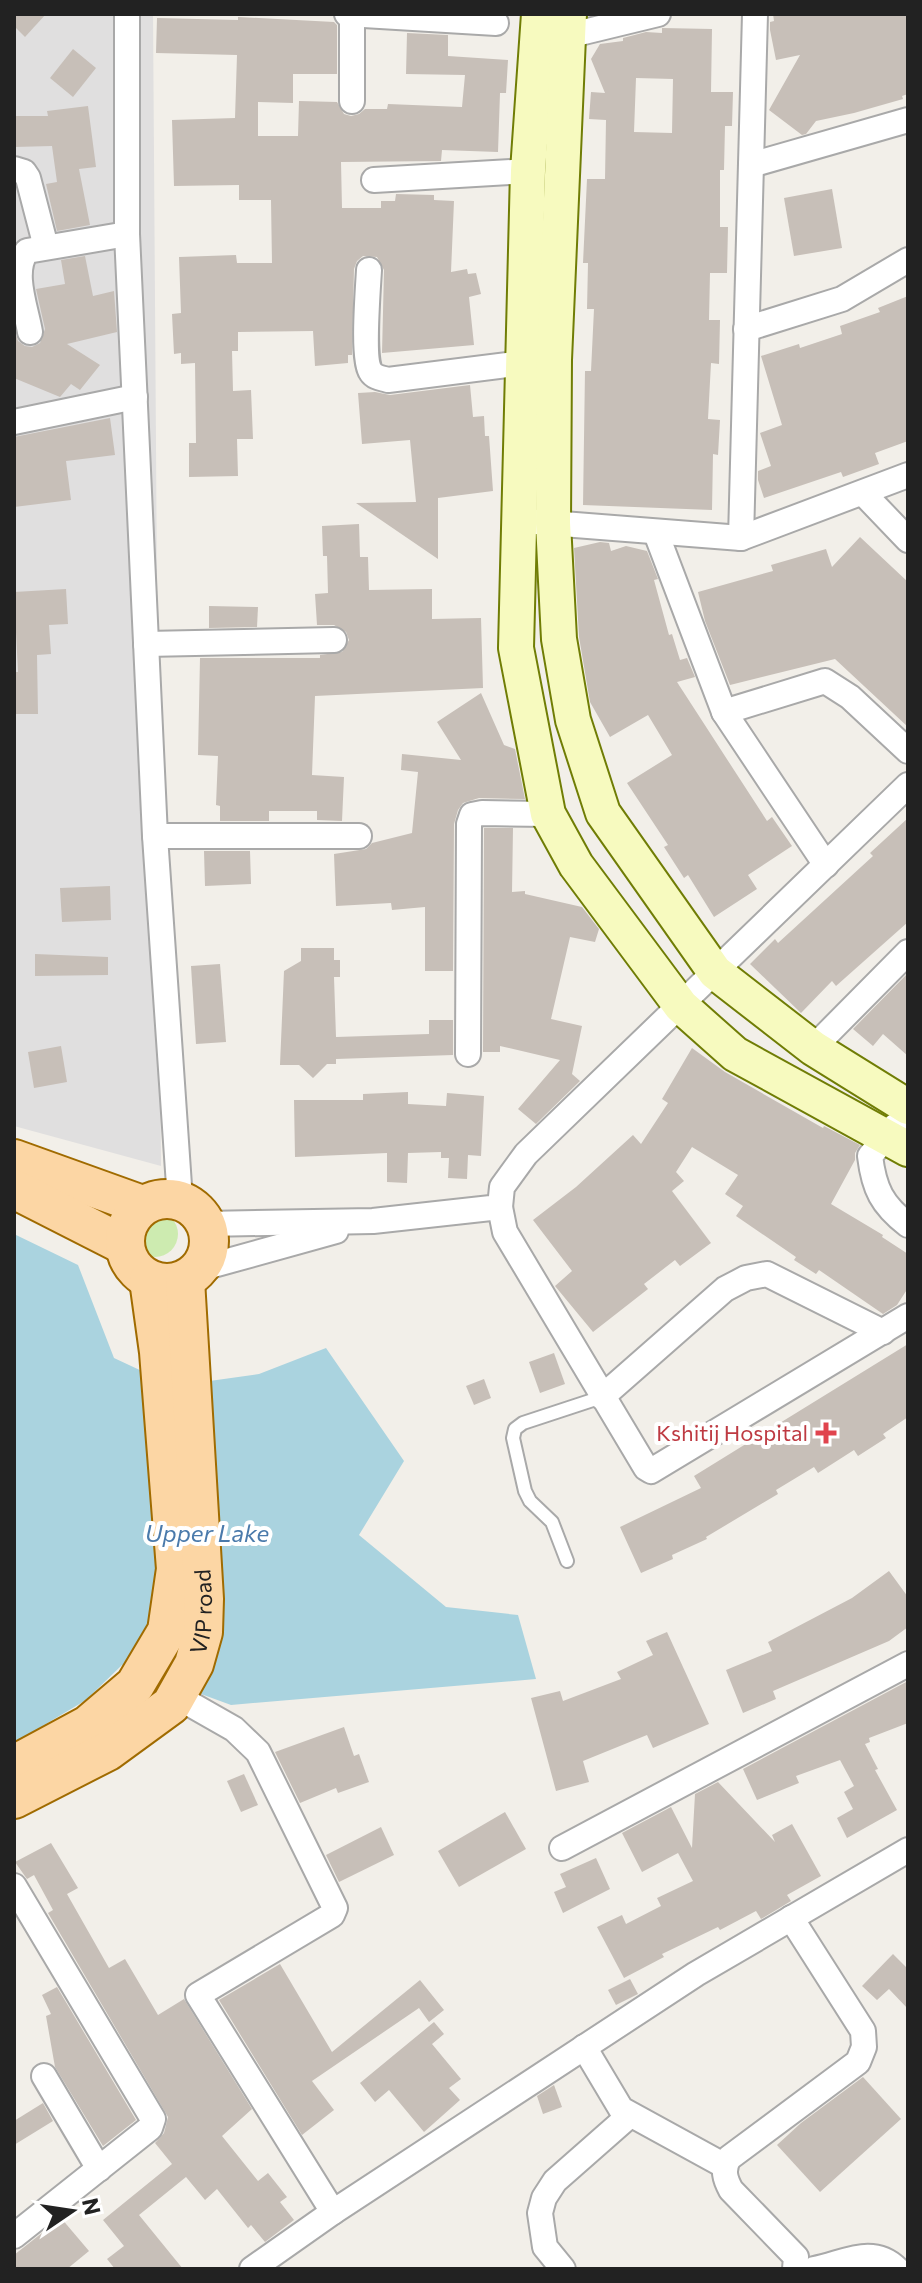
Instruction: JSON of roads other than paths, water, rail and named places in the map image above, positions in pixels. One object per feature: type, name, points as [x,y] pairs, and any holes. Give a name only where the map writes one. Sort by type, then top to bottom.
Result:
[{"type":"main road","points":[[14,1159],[142,1205]]},
{"type":"main road","points":[[14,1189],[124,1245]]},
{"type":"main road","points":[[178,1276],[137,1272],[128,1259],[124,1245],[128,1222],[142,1205],[160,1198],[192,1212]]},
{"type":"main road","name":"VIP road","points":[[14,1765],[88,1725],[135,1685],[167,1631],[176,1569],[174,1350],[178,1276],[208,1253],[209,1235],[192,1212]]},
{"type":"main road","name":"VIP road","points":[[14,1799],[108,1751],[171,1705],[194,1664],[203,1632],[204,1599],[174,1350]]},
{"type":"street","points":[[127,14],[127,234],[155,836],[192,1212],[373,1221],[500,1207]]},
{"type":"street","points":[[352,101],[350,14],[496,23]]},
{"type":"street","points":[[558,23],[658,14]]},
{"type":"street","points":[[741,538],[755,14]]},
{"type":"street","points":[[558,23],[528,171],[516,648],[548,814],[576,865],[681,1006],[735,1054],[896,1143]]},
{"type":"street","points":[[558,23],[553,523],[559,639],[573,720],[603,813],[715,972],[813,1048],[908,1109],[896,1143],[870,1156],[873,1181],[889,1210],[908,1225]]},
{"type":"street","points":[[751,165],[908,120]]},
{"type":"street","points":[[14,169],[24,172],[28,178],[46,247]]},
{"type":"street","points":[[374,180],[528,171]]},
{"type":"street","points":[[30,332],[19,270],[20,259],[27,251],[127,234]]},
{"type":"street","points":[[746,329],[842,299],[908,260]]},
{"type":"street","points":[[369,270],[366,354],[368,370],[374,376],[388,380],[523,363]]},
{"type":"street","points":[[14,422],[135,397]]},
{"type":"street","points":[[519,521],[741,538],[908,475]]},
{"type":"street","points":[[863,493],[908,540]]},
{"type":"street","points":[[656,533],[724,712],[826,865]]},
{"type":"street","points":[[146,644],[334,640]]},
{"type":"street","points":[[724,712],[825,681],[850,697],[908,751]]},
{"type":"street","points":[[908,785],[526,1154],[502,1187],[500,1207],[505,1232],[602,1397],[646,1468],[651,1471],[908,1316]]},
{"type":"street","points":[[468,1054],[469,824],[472,815],[548,814]]},
{"type":"street","points":[[155,836],[359,836]]},
{"type":"street","points":[[813,1048],[908,952]]},
{"type":"street","points":[[178,1276],[373,1221]]},
{"type":"street","points":[[602,1397],[725,1289],[746,1278],[767,1274],[883,1332]]},
{"type":"street","points":[[562,1848],[908,1664]]},
{"type":"street","points":[[178,1693],[234,1729],[258,1752],[335,1908],[332,1915],[198,1995],[333,2212]]},
{"type":"street","points":[[252,2269],[333,2212],[696,1974],[908,1850]]},
{"type":"street","points":[[14,1886],[153,2119],[150,2128],[14,2236]]},
{"type":"street","points":[[791,1918],[863,2031],[864,2047],[858,2062],[729,2158],[725,2178],[731,2190],[804,2268],[869,2255],[879,2256],[897,2269]]},
{"type":"street","points":[[584,2047],[612,2097],[630,2115],[725,2166]]},
{"type":"street","points":[[44,2076],[99,2169]]},
{"type":"street","points":[[563,2269],[545,2247],[540,2213],[544,2198],[555,2181],[630,2115]]},
{"type":"lane","points":[[567,1561],[552,1522],[530,1501],[525,1491],[513,1438],[515,1429],[523,1423],[602,1397]]},
{"type":"water","name":"Upper Lake","points":[[14,1234],[78,1265],[114,1358],[174,1386],[259,1374],[326,1348],[404,1461],[359,1535],[446,1607],[518,1615],[536,1679],[231,1705],[122,1665],[86,1700],[14,1743]]},
{"type":"place","name":"Kshitij Hospital","points":[[826,1433]]}]
